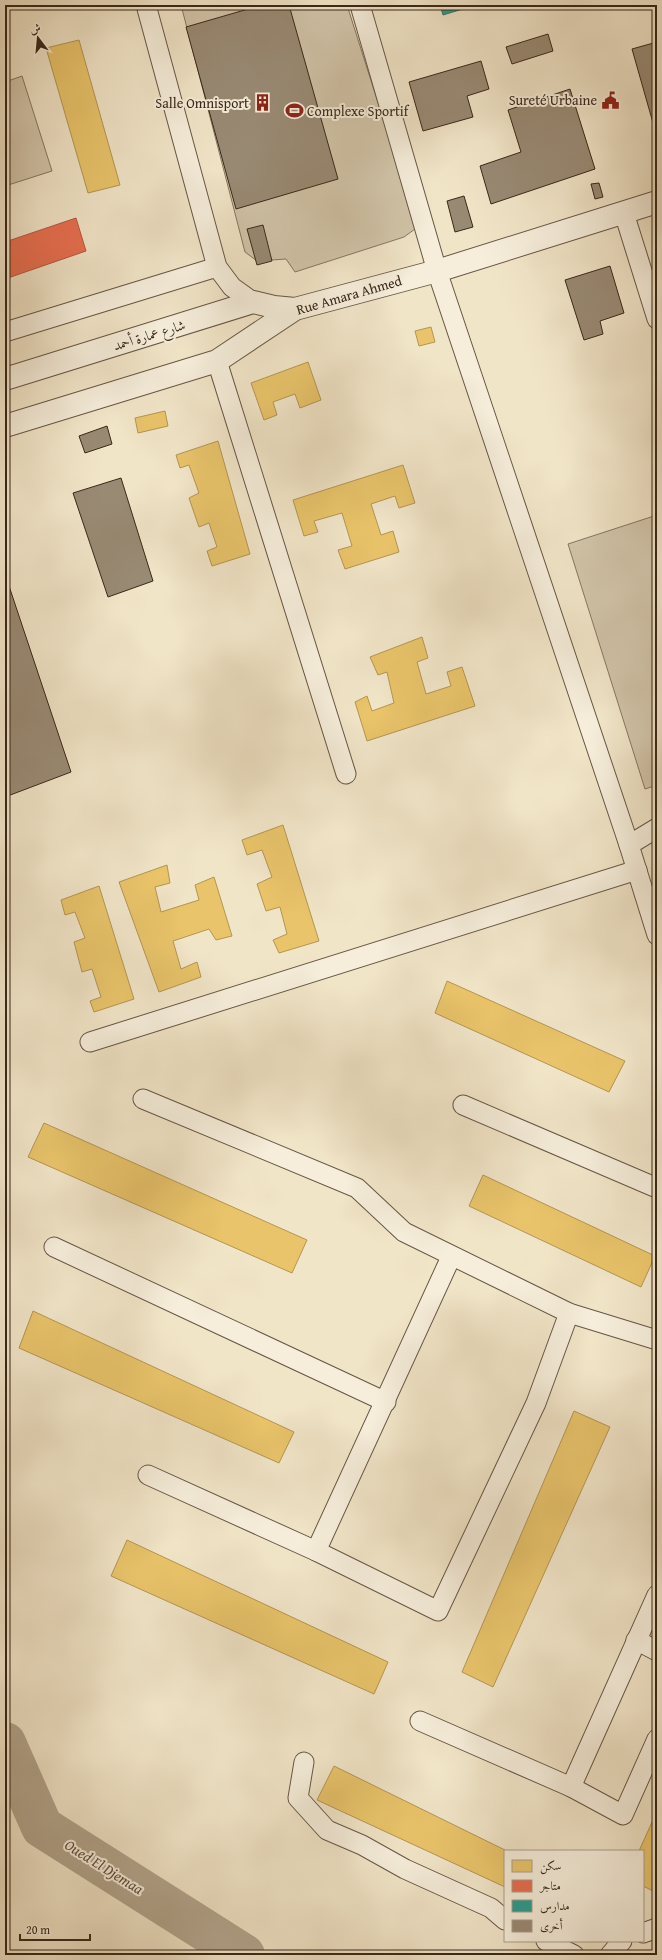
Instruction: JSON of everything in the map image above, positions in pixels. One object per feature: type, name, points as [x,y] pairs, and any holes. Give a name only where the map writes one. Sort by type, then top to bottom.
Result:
[{"type":"street","points":[[146,5],[217,267],[232,288],[253,302],[274,308],[295,309]]},
{"type":"street","points":[[360,5],[437,271],[629,845],[657,935]]},
{"type":"street","name":"Rue Amara Ahmed","points":[[5,426],[217,361],[295,309],[437,271],[657,202]]},
{"type":"street","points":[[624,213],[657,319]]},
{"type":"street","points":[[5,332],[217,267]]},
{"type":"street","name":"شارع عمارة أحمد","points":[[5,379],[253,302]]},
{"type":"street","points":[[217,361],[346,774]]},
{"type":"street","points":[[629,845],[657,828]]},
{"type":"street","points":[[90,1042],[637,870]]},
{"type":"street","points":[[144,1100],[357,1188],[404,1232],[451,1257],[569,1313],[657,1340]]},
{"type":"street","points":[[464,1105],[657,1188]]},
{"type":"street","points":[[54,1247],[386,1402]]},
{"type":"street","points":[[316,1551],[386,1402],[451,1257]]},
{"type":"street","points":[[148,1475],[316,1551],[438,1611],[536,1403],[569,1313]]},
{"type":"street","points":[[570,1787],[657,1595]]},
{"type":"street","points":[[636,1640],[657,1651]]},
{"type":"street","points":[[420,1721],[570,1787],[623,1815],[657,1739]]},
{"type":"street","points":[[304,1762],[298,1798],[327,1830],[362,1845],[405,1869],[484,1904],[504,1919]]},
{"type":"street","points":[[644,1933],[657,1928]]},
{"type":"street","points":[[548,1942],[574,1955]]},
{"type":"street","points":[[610,1955],[621,1942]]},
{"type":"shaded area","name":"Complexe Sportif","points":[[181,5],[347,5],[414,216],[415,229],[404,237],[295,272],[286,259],[257,261],[245,252]]},
{"type":"shaded area","points":[[22,76],[52,171],[5,186],[5,82]]},
{"type":"shaded area","points":[[657,515],[657,785],[645,789],[568,544]]},
{"type":"building: سكن","points":[[79,40],[120,185],[88,193],[46,48]]},
{"type":"building: سكن","points":[[431,327],[435,342],[419,346],[415,331]]},
{"type":"building: سكن","points":[[308,362],[321,400],[300,408],[295,394],[273,402],[277,415],[264,420],[251,383]]},
{"type":"building: سكن","points":[[165,411],[168,426],[138,433],[135,418]]},
{"type":"building: سكن","points":[[218,441],[250,554],[212,566],[207,551],[217,547],[209,523],[199,527],[189,498],[199,493],[189,465],[180,468],[176,455]]},
{"type":"building: سكن","points":[[403,465],[415,503],[399,508],[395,496],[371,504],[381,535],[393,531],[399,552],[345,569],[338,550],[352,546],[342,513],[314,521],[318,532],[304,536],[293,500]]},
{"type":"building: سكن","points":[[422,637],[428,658],[417,662],[426,694],[451,686],[447,672],[462,667],[475,706],[367,741],[355,702],[367,696],[372,711],[394,703],[387,672],[378,675],[370,657]]},
{"type":"building: سكن","points":[[283,825],[319,941],[279,953],[273,940],[287,934],[280,907],[266,911],[257,884],[272,877],[262,850],[247,855],[242,840]]},
{"type":"building: سكن","points":[[167,865],[170,883],[155,887],[161,912],[199,900],[195,885],[214,877],[232,936],[216,940],[209,929],[173,941],[181,969],[197,962],[201,977],[159,992],[119,882]]},
{"type":"building: سكن","points":[[99,886],[134,999],[94,1012],[90,1001],[101,997],[92,969],[82,972],[74,942],[85,938],[75,912],[65,915],[61,900]]},
{"type":"building: سكن","points":[[447,981],[625,1061],[609,1092],[435,1013]]},
{"type":"building: سكن","points":[[44,1123],[307,1240],[292,1273],[28,1157]]},
{"type":"building: سكن","points":[[483,1175],[655,1256],[641,1287],[469,1206]]},
{"type":"building: سكن","points":[[33,1311],[294,1432],[279,1463],[19,1348]]},
{"type":"building: سكن","points":[[574,1411],[610,1427],[493,1687],[462,1672]]},
{"type":"building: سكن","points":[[127,1540],[388,1662],[374,1694],[111,1576]]},
{"type":"building: سكن","points":[[334,1766],[505,1850],[504,1887],[317,1800]]},
{"type":"building: سكن","points":[[657,1811],[657,1893],[644,1886],[644,1850],[639,1850]]},
{"type":"building: متاجر","points":[[76,218],[86,251],[5,279],[5,242]]},
{"type":"building: مدارس","points":[[440,5],[476,5],[443,15]]},
{"type":"building: أخرى","name":"Salle Omnisport","points":[[262,5],[289,5],[338,179],[236,209],[186,27]]},
{"type":"building: أخرى","points":[[548,34],[553,51],[512,64],[506,47]]},
{"type":"building: أخرى","points":[[657,42],[657,137],[632,49]]},
{"type":"building: أخرى","points":[[481,61],[489,89],[467,96],[473,117],[423,131],[409,82]]},
{"type":"building: أخرى","points":[[570,89],[595,169],[491,204],[480,166],[521,152],[508,110]]},
{"type":"building: أخرى","points":[[599,183],[603,197],[595,199],[591,184]]},
{"type":"building: أخرى","points":[[464,196],[473,227],[455,232],[447,201]]},
{"type":"building: أخرى","points":[[263,225],[272,261],[257,265],[247,229]]},
{"type":"building: أخرى","points":[[610,266],[624,313],[600,321],[603,334],[584,340],[565,280]]},
{"type":"building: أخرى","points":[[107,426],[112,444],[85,453],[79,436]]},
{"type":"building: أخرى","points":[[121,478],[153,581],[108,597],[73,493]]},
{"type":"building: أخرى","points":[[5,574],[71,772],[5,797]]},
{"type":"waterway","name":"Oued El Djemaa","points":[[5,1743],[42,1827],[244,1955]]},
{"type":"place","name":"Sureté Urbaine","points":[[610,100]]},
{"type":"place","name":"Salle Omnisport","points":[[262,103]]},
{"type":"place","name":"Complexe Sportif","points":[[294,111]]}]
